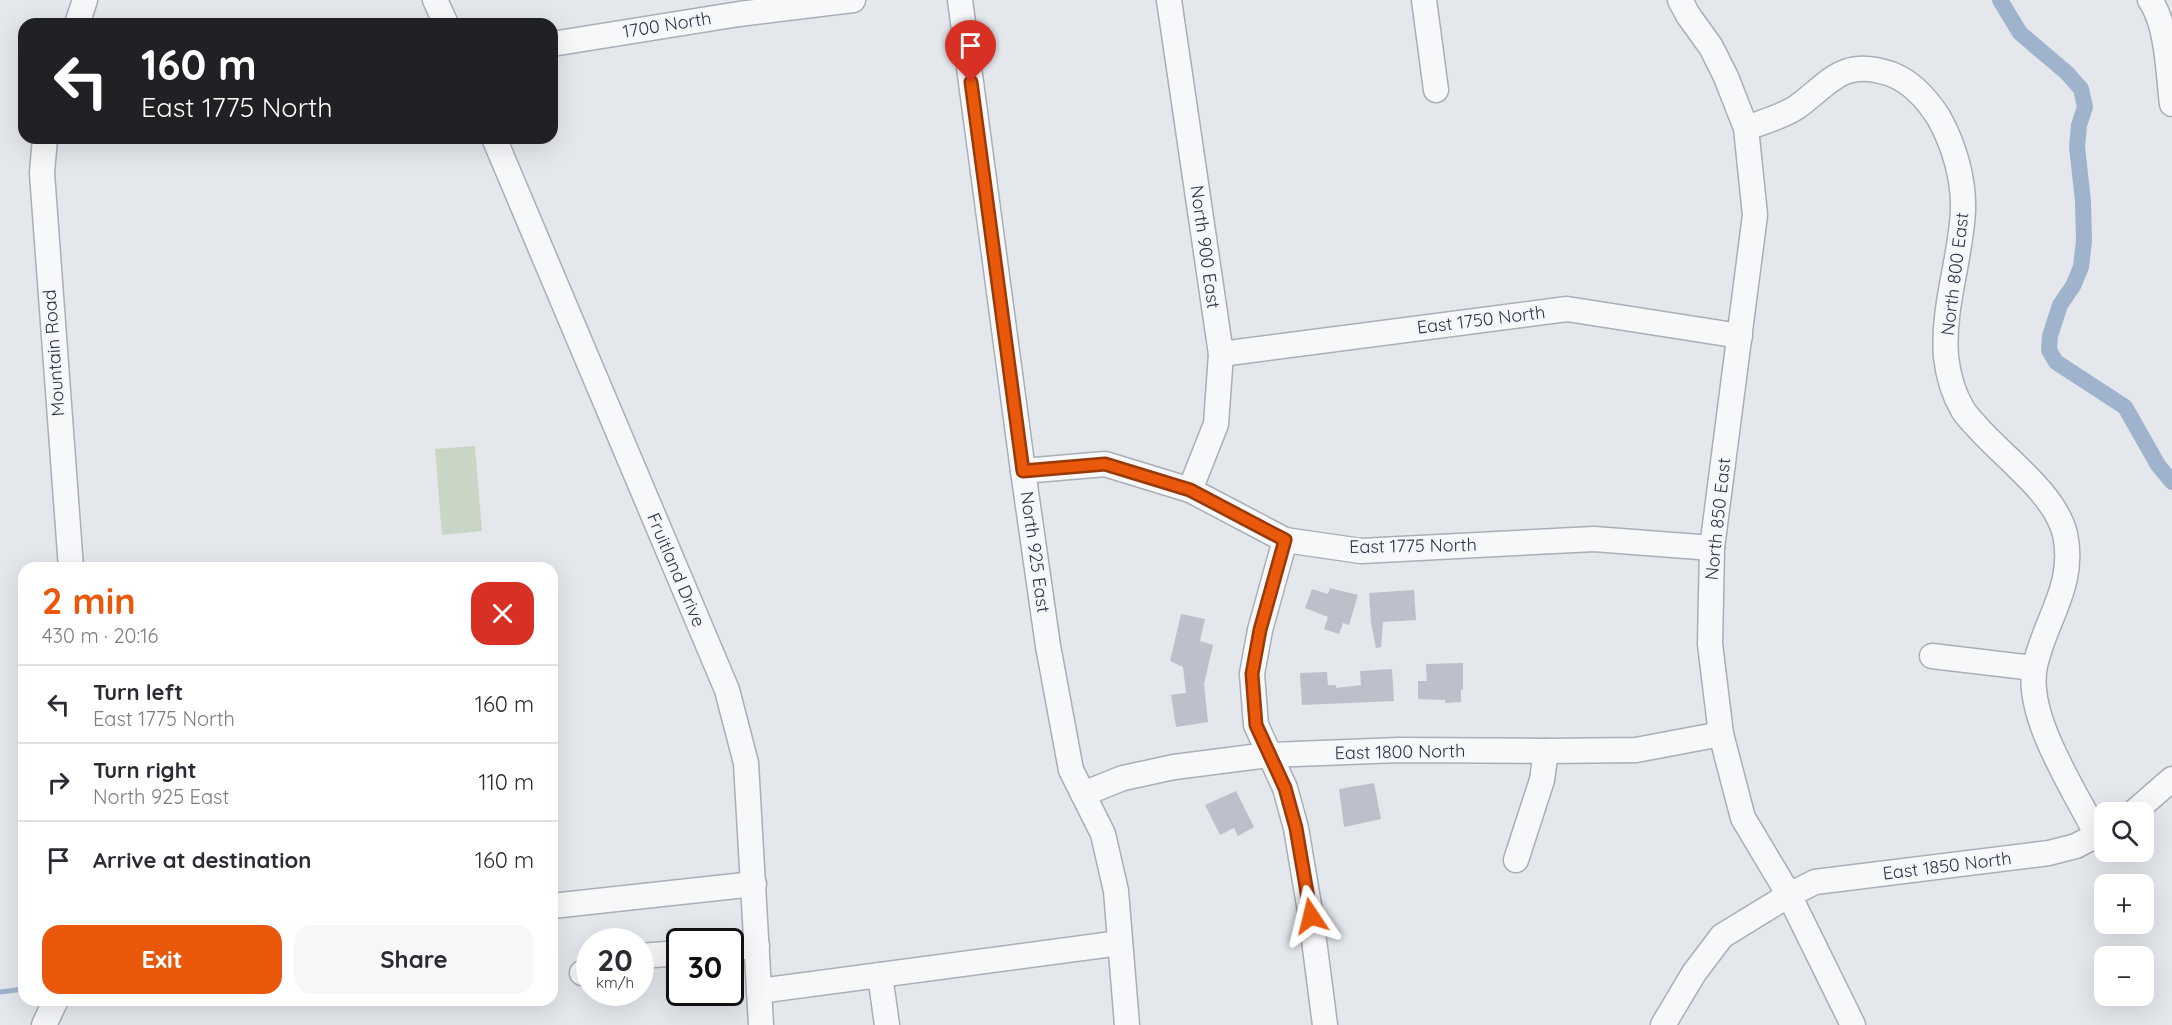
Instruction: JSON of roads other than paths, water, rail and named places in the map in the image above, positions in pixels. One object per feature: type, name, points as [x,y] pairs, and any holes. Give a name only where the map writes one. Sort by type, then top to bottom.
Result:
[{"type":"street","points":[[79,18],[85,0]]},
{"type":"street","points":[[435,0],[443,18]]},
{"type":"street","name":"1700 North","points":[[558,43],[739,14],[853,0]]},
{"type":"street","name":"North 925 East","points":[[960,0],[1048,646],[1071,770],[1103,834],[1116,891],[1127,1025]]},
{"type":"street","name":"North 900 East","points":[[1169,0],[1221,354],[1216,424],[1190,490]]},
{"type":"street","points":[[1424,0],[1436,90]]},
{"type":"street","name":"North 850 East","points":[[1680,0],[1711,47],[1746,128],[1755,215],[1713,548],[1710,644],[1721,734],[1743,818],[1789,895],[1852,1025]]},
{"type":"street","points":[[2150,0],[2163,31],[2172,104]]},
{"type":"street","name":"North 800 East","points":[[1746,128],[1773,119],[1795,108],[1835,75],[1852,70],[1891,74],[1911,85],[1929,103],[1944,128],[1954,153],[1961,183],[1963,209],[1946,322],[1947,357],[1952,383],[1963,411],[2054,507],[2064,533],[2068,561],[2064,588],[2034,668],[2034,693],[2039,716],[2049,741],[2094,821]]},
{"type":"street","name":"Mountain Road","points":[[44,144],[43,194],[71,562]]},
{"type":"street","name":"Fruitland Drive","points":[[497,144],[727,690],[747,763],[761,1025]]},
{"type":"street","name":"East 1750 North","points":[[1221,354],[1567,309],[1740,336]]},
{"type":"street","name":"East 1775 North","points":[[1023,471],[1105,464],[1190,490],[1285,540],[1360,551],[1594,539],[1713,548]]},
{"type":"street","points":[[1285,540],[1260,630],[1252,674],[1256,725],[1285,788],[1296,828],[1311,916],[1325,1025]]},
{"type":"street","points":[[1932,656],[2034,668]]},
{"type":"street","name":"East 1800 North","points":[[1083,794],[1123,778],[1268,755],[1399,750],[1546,752],[1636,750],[1721,734]]},
{"type":"street","points":[[1516,860],[1542,780],[1546,752]]},
{"type":"street","points":[[2146,802],[2172,779]]},
{"type":"street","name":"East 1850 North","points":[[1663,1025],[1694,973],[1722,936],[1789,895],[1815,882],[2049,853],[2076,846],[2094,837]]},
{"type":"street","points":[[558,905],[754,884]]},
{"type":"street","points":[[759,991],[1120,943]]},
{"type":"street","points":[[744,947],[757,946]]},
{"type":"street","points":[[880,975],[887,1025]]},
{"type":"street","points":[[44,1025],[53,1006]]},
{"type":"waterway","points":[[2000,0],[2020,33],[2067,73],[2081,89],[2085,107],[2079,125],[2077,147],[2083,201],[2084,241],[2081,267],[2073,286],[2060,305],[2050,336],[2049,350],[2056,362],[2125,407],[2158,465],[2172,482]]},
{"type":"waterway","points":[[0,992],[18,990]]}]
